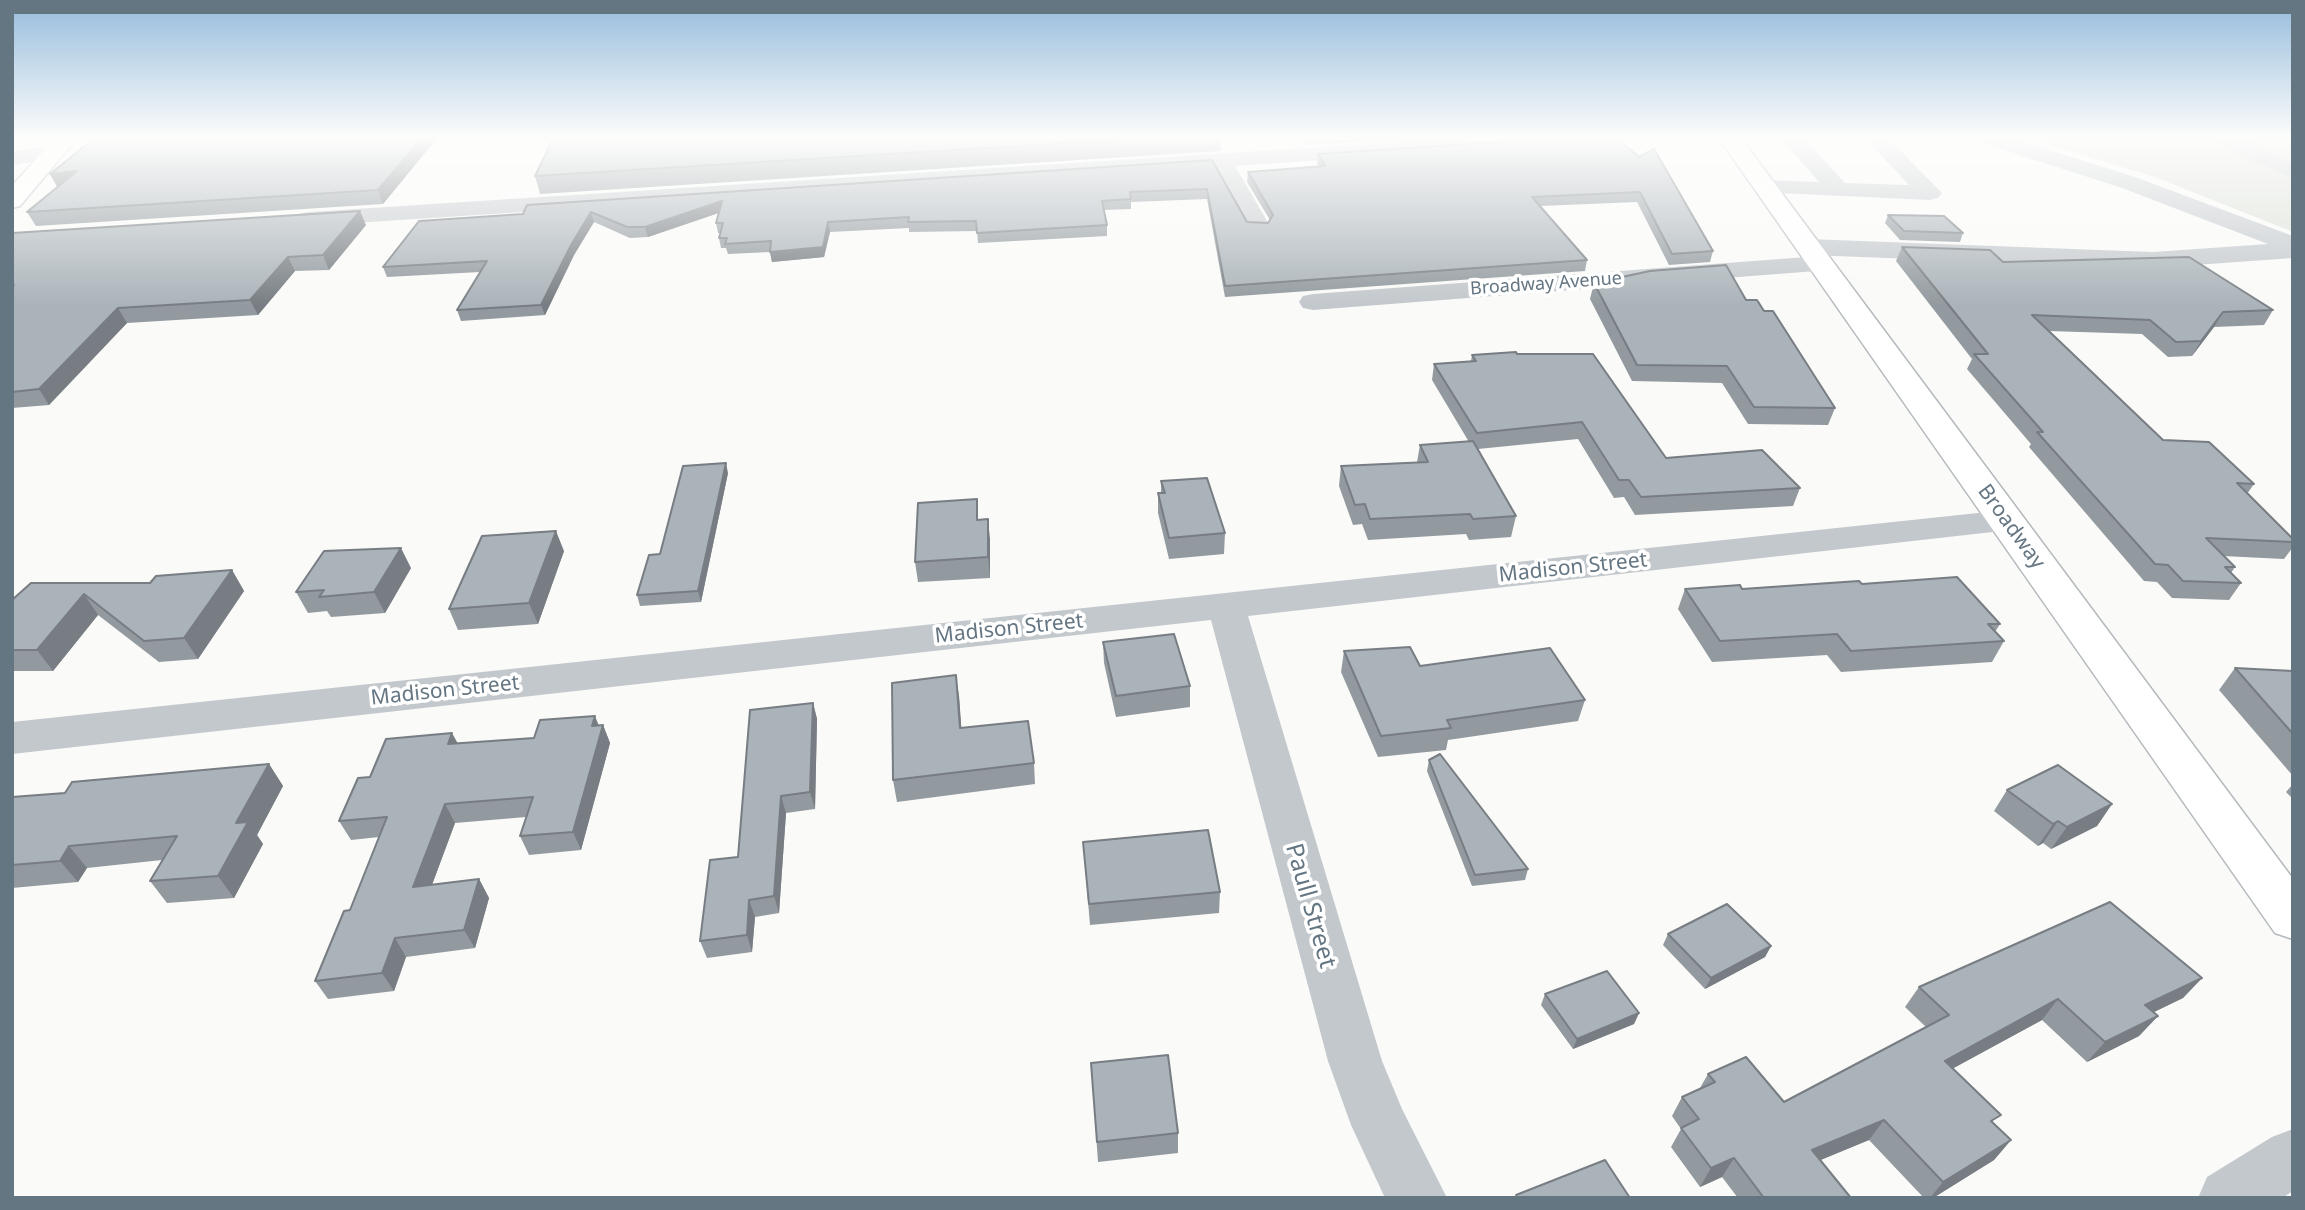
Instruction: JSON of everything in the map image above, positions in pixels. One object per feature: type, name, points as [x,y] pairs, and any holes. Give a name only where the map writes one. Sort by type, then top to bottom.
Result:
[{"type":"main road","name":"Broadway","points":[[1770,193],[2293,918]]},
{"type":"street","points":[[287,220],[700,193]]},
{"type":"street","points":[[1239,193],[1258,226]]},
{"type":"street","points":[[2156,193],[2293,248]]},
{"type":"street","name":"Broadway Avenue","points":[[1313,302],[1814,255],[2153,260],[2293,248]]},
{"type":"street","name":"Madison Street","points":[[12,738],[2006,521]]},
{"type":"street","name":"Paull Street","points":[[1226,606],[1355,1061],[1380,1125],[1417,1198]]},
{"type":"street","points":[[2228,1198],[2293,1157]]},
{"type":"shaded area","points":[[2196,193],[2293,193],[2293,232]]},
{"type":"building","points":[[50,193],[323,193],[27,212]]},
{"type":"building","points":[[703,193],[1130,193],[1131,199],[1102,201],[1107,225],[977,233],[976,221],[908,222],[909,217],[828,222],[823,247],[770,252],[771,241],[725,244],[727,238],[719,238],[723,223],[716,223],[722,201],[645,227],[627,227],[591,212],[541,305],[457,310],[487,261],[383,267],[419,221],[523,214],[527,205]]},
{"type":"building","points":[[1208,193],[1231,193],[1247,222],[1268,223],[1273,215],[1260,193],[1608,193],[1532,197],[1587,260],[1225,286]]},
{"type":"building","points":[[1641,193],[1680,193],[1713,251],[1672,254]]},
{"type":"building","points":[[360,211],[323,255],[288,257],[250,300],[118,308],[39,389],[12,392],[12,233]]},
{"type":"building","points":[[1888,215],[1944,216],[1963,233],[1904,231]]},
{"type":"building","points":[[1902,247],[1990,250],[2003,262],[2189,257],[2273,310],[2223,312],[2201,341],[2176,342],[2150,320],[2032,315],[2163,440],[2209,442],[2254,484],[2237,483],[2293,542],[2206,538],[2235,567],[2225,567],[2241,583],[2183,581],[2168,565],[2155,564],[2037,432],[2043,432],[1974,354],[1988,354]]},
{"type":"building","points":[[1726,265],[1746,300],[1757,300],[1764,311],[1773,311],[1835,408],[1754,407],[1727,366],[1637,365],[1594,283],[1650,271]]},
{"type":"building","points":[[1516,352],[1593,354],[1666,458],[1762,450],[1800,488],[1641,497],[1629,480],[1619,480],[1582,422],[1477,433],[1434,364],[1476,361],[1472,355]]},
{"type":"building","points":[[1473,441],[1516,516],[1473,519],[1470,514],[1370,519],[1365,504],[1355,505],[1341,466],[1428,462],[1420,445]]},
{"type":"building","points":[[726,463],[698,591],[637,595],[649,555],[660,554],[683,466]]},
{"type":"building","points":[[1207,478],[1225,533],[1169,538],[1158,493],[1165,493],[1161,481]]},
{"type":"building","points":[[977,499],[977,520],[988,519],[988,557],[915,562],[918,503]]},
{"type":"building","points":[[556,531],[529,603],[449,609],[482,536]]},
{"type":"building","points":[[401,548],[374,592],[319,597],[324,590],[296,592],[324,551]]},
{"type":"building","points":[[232,570],[184,638],[144,641],[84,594],[37,650],[12,650],[12,600],[31,583],[150,583],[156,576]]},
{"type":"building","points":[[1957,577],[2000,624],[1988,624],[2004,641],[1851,651],[1837,634],[1720,641],[1685,589],[1740,585],[1742,589],[1859,581],[1862,584]]},
{"type":"building","points":[[1174,634],[1190,686],[1116,696],[1103,642]]},
{"type":"building","points":[[1410,647],[1420,666],[1550,648],[1585,700],[1447,720],[1451,728],[1381,736],[1344,651]]},
{"type":"building","points":[[2235,668],[2293,671],[2293,734]]},
{"type":"building","points":[[956,675],[960,728],[1028,721],[1034,763],[893,780],[892,683]]},
{"type":"building","points":[[813,703],[810,792],[781,796],[774,896],[749,900],[747,935],[700,941],[710,860],[738,857],[750,710]]},
{"type":"building","points":[[595,716],[592,726],[603,725],[573,832],[520,836],[533,797],[445,804],[413,887],[479,879],[464,930],[395,938],[382,973],[315,981],[344,911],[350,910],[387,817],[339,821],[358,778],[370,777],[386,739],[452,733],[448,744],[534,738],[540,720]]},
{"type":"building","points":[[1440,754],[1528,869],[1475,875],[1429,760]]},
{"type":"building","points":[[269,764],[236,823],[248,822],[218,876],[150,881],[177,836],[69,846],[60,861],[12,865],[12,797],[65,793],[72,782]]},
{"type":"building","points":[[2058,765],[2112,804],[2067,827],[2058,821],[2053,824],[2007,790]]},
{"type":"building","points":[[1208,830],[1220,892],[1089,904],[1083,842]]},
{"type":"building","points":[[2110,902],[2202,978],[2145,1005],[2158,1016],[2105,1042],[2058,999],[1945,1061],[2001,1115],[1991,1121],[2011,1140],[1943,1182],[1884,1120],[1812,1150],[1851,1198],[1764,1198],[1734,1158],[1711,1168],[1681,1128],[1699,1119],[1682,1097],[1715,1082],[1708,1074],[1746,1057],[1784,1102],[1949,1015],[1919,987]]},
{"type":"building","points":[[1727,904],[1771,946],[1711,978],[1668,934]]},
{"type":"building","points":[[1607,971],[1639,1013],[1577,1039],[1545,994]]},
{"type":"building","points":[[1168,1055],[1178,1133],[1097,1142],[1091,1063]]},
{"type":"building","points":[[1605,1160],[1630,1198],[1518,1198],[1516,1195]]}]
